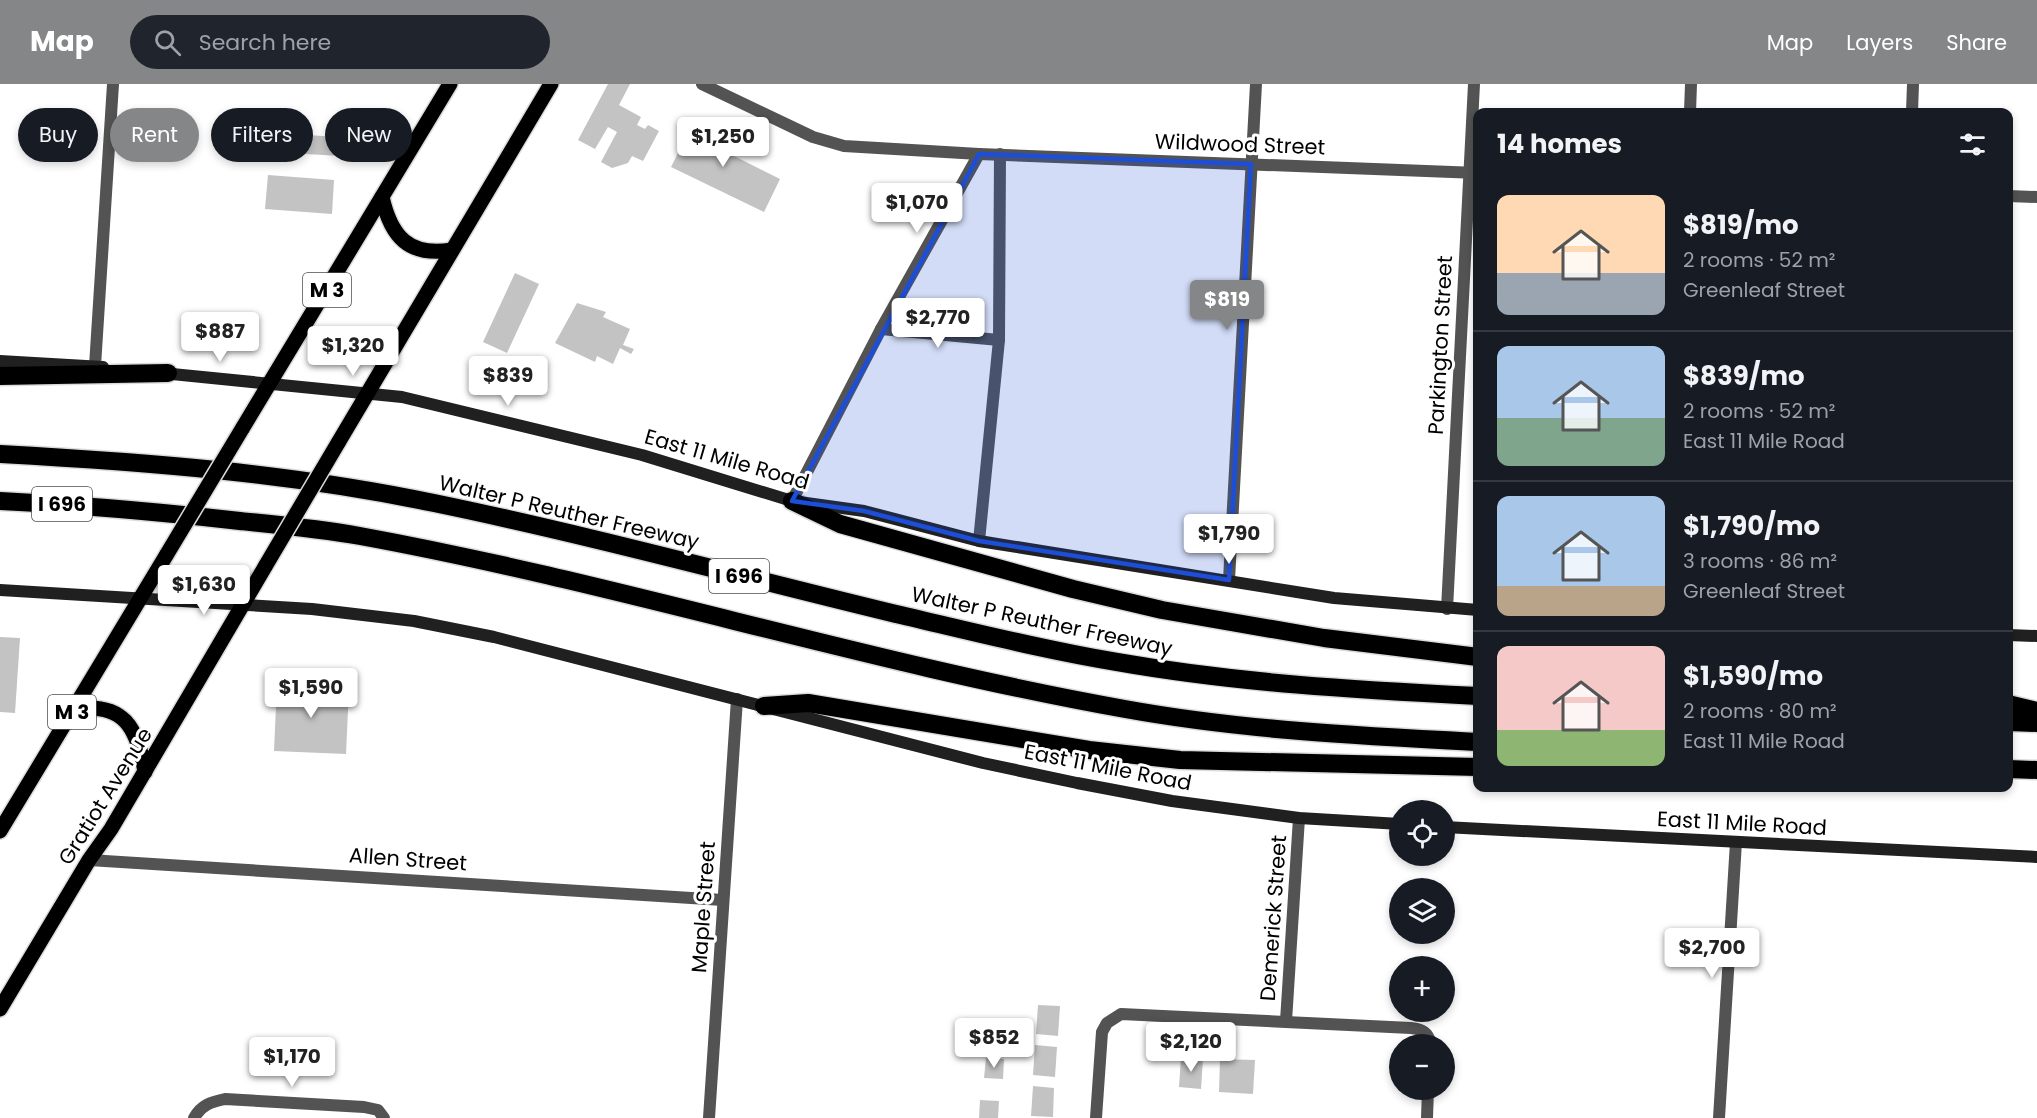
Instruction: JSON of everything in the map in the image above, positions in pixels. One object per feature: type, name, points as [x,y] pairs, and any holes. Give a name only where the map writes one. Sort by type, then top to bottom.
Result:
[{"type":"highway","points":[[0,376],[168,373]]},
{"type":"highway","name":"Walter P Reuther Freeway","points":[[0,454],[217,470],[292,478],[412,499],[990,636],[1134,665],[1290,685],[1473,696]]},
{"type":"highway","name":"I 696","points":[[0,501],[123,508],[358,536],[482,561],[880,657],[1127,710],[1249,727],[1349,736],[1473,742]]},
{"type":"highway","points":[[792,501],[840,524],[1162,610],[1302,635],[1473,656]]},
{"type":"highway","points":[[764,706],[808,703],[1089,750],[1180,760],[1473,767]]},
{"type":"highway","points":[[2013,705],[2037,711]]},
{"type":"highway","points":[[2013,722],[2037,723]]},
{"type":"highway","points":[[2013,769],[2037,770]]},
{"type":"main road","name":"M 3","points":[[0,831],[450,84]]},
{"type":"main road","points":[[367,393],[551,84]]},
{"type":"main road","points":[[382,197],[387,218],[403,241],[427,251],[453,250]]},
{"type":"main road","name":"East 11 Mile Road","points":[[0,361],[95,366],[402,397],[642,455],[792,501],[864,511],[980,541],[1334,598],[1473,610]]},
{"type":"main road","name":"Gratiot Avenue","points":[[0,1009],[89,860],[145,772],[367,393]]},
{"type":"main road","name":"East 11 Mile Road","points":[[0,590],[244,604],[366,615],[494,637],[983,763],[1077,783],[1172,801],[1299,818],[1389,823]]},
{"type":"main road","points":[[2013,635],[2037,636]]},
{"type":"main road","points":[[74,709],[102,708],[124,718],[137,738],[145,772]]},
{"type":"main road","name":"East 11 Mile Road","points":[[1455,828],[2037,857]]},
{"type":"street","points":[[95,366],[113,84]]},
{"type":"street","points":[[702,84],[813,137],[844,146],[979,154],[881,329],[792,501]]},
{"type":"street","points":[[1229,580],[1256,84]]},
{"type":"street","name":"Parkington Street","points":[[1474,84],[1474,108]]},
{"type":"street","points":[[1690,108],[1691,84]]},
{"type":"street","points":[[1911,108],[1913,84]]},
{"type":"street","name":"Wildwood Street","points":[[979,154],[1473,173]]},
{"type":"street","points":[[980,541],[999,339],[1000,154]]},
{"type":"street","name":"Parkington Street","points":[[1447,609],[1473,173]]},
{"type":"street","points":[[2013,196],[2037,197]]},
{"type":"street","points":[[881,329],[999,339]]},
{"type":"street","name":"Maple Street","points":[[709,1118],[737,699]]},
{"type":"street","name":"Demerick Street","points":[[1286,1021],[1299,818]]},
{"type":"street","points":[[1719,1118],[1736,842]]},
{"type":"street","name":"Allen Street","points":[[89,860],[723,900]]},
{"type":"street","points":[[1096,1118],[1102,1032],[1107,1023],[1121,1014],[1411,1028],[1421,1029],[1425,1034]]},
{"type":"street","points":[[196,1114],[210,1102],[225,1099],[363,1107],[378,1110],[383,1117]]},
{"type":"street","points":[[1427,1118],[1428,1100]]},
{"type":"highlighted area","points":[[979,154],[1251,164],[1229,580],[979,541],[864,511],[792,501]]},
{"type":"building","points":[[608,84],[630,84],[619,105],[641,117],[637,125],[645,129],[648,125],[659,131],[643,161],[632,156],[628,163],[612,168],[601,162],[617,132],[608,127],[595,149],[578,140]]},
{"type":"building","points":[[694,121],[726,137],[720,149],[780,179],[764,212],[671,167]]},
{"type":"building","points":[[313,135],[325,136],[325,155],[313,154]]},
{"type":"building","points":[[268,175],[334,180],[332,214],[265,209]]},
{"type":"building","points":[[515,273],[539,284],[507,353],[483,342]]},
{"type":"building","points":[[577,303],[606,312],[603,317],[630,329],[623,345],[634,349],[631,354],[620,348],[613,364],[597,356],[595,362],[555,343]]},
{"type":"building","points":[[0,637],[20,638],[15,713],[0,712]]},
{"type":"building","points":[[277,684],[349,688],[346,754],[274,751]]},
{"type":"building","points":[[1038,1005],[1060,1006],[1058,1036],[1036,1034]]},
{"type":"building","points":[[992,1019],[1010,1020],[1009,1040],[990,1039]]},
{"type":"building","points":[[1035,1045],[1057,1047],[1055,1077],[1033,1075]]},
{"type":"building","points":[[1181,1057],[1203,1059],[1201,1089],[1179,1087]]},
{"type":"building","points":[[986,1058],[1004,1059],[1003,1079],[984,1078]]},
{"type":"building","points":[[1220,1059],[1255,1060],[1253,1094],[1219,1092]]},
{"type":"building","points":[[1033,1086],[1054,1088],[1053,1117],[1031,1116]]},
{"type":"building","points":[[980,1100],[999,1101],[998,1118],[979,1118]]}]
